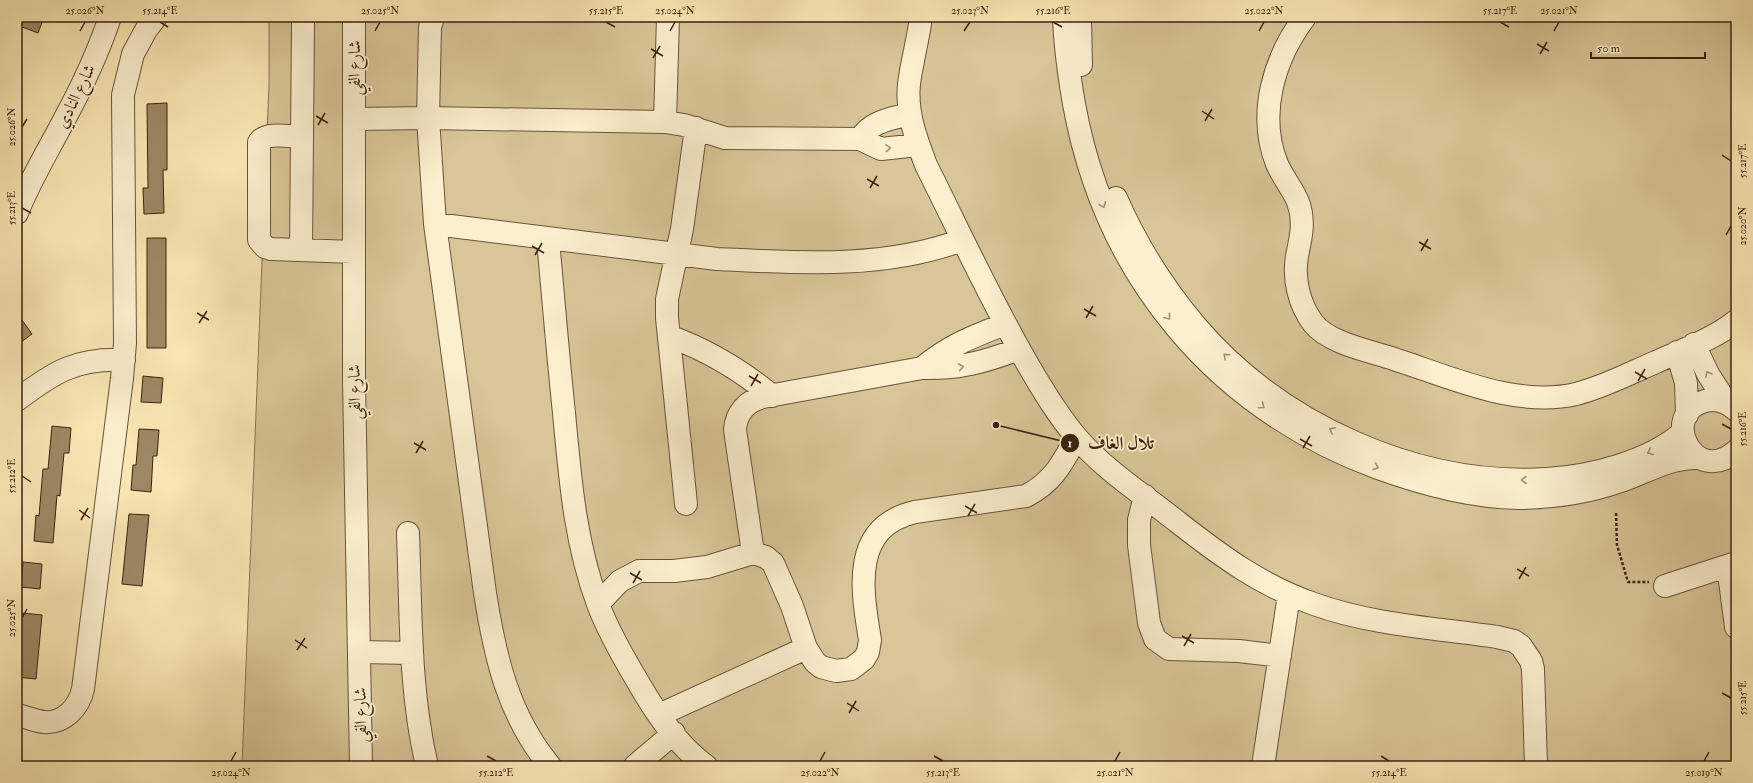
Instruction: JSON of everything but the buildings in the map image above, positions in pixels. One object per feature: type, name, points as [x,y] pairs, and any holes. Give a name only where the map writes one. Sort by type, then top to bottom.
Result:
[{"type":"street","name":"شارع النادي","points":[[17,213],[34,173],[64,122],[88,73],[110,17]]},
{"type":"street","points":[[17,715],[45,722],[54,721],[71,712],[82,697],[124,360],[123,95],[133,54],[146,30],[156,17]]},
{"type":"street","name":"شارع الفي","points":[[354,17],[354,381],[361,766]]},
{"type":"street","points":[[433,17],[430,27],[428,118],[435,224],[492,634],[502,674],[516,713],[527,735],[550,766]]},
{"type":"street","points":[[665,122],[668,17]]},
{"type":"street","points":[[921,17],[909,85],[910,114],[918,145],[962,240],[1005,324],[1056,410],[1076,438],[1102,462],[1221,556],[1289,595],[1362,618],[1497,636],[1514,641],[1527,653],[1533,669],[1536,766]]},
{"type":"street","points":[[1064,17],[1068,71],[1086,158],[1104,207],[1126,254],[1155,302],[1184,336],[1214,368],[1258,404],[1307,435],[1363,462],[1427,483],[1492,496],[1539,497],[1584,492],[1624,480],[1669,462],[1699,458],[1715,461],[1727,458],[1736,451]]},
{"type":"street","points":[[1080,17],[1082,67],[1092,127],[1104,170],[1124,216],[1156,274],[1196,326],[1242,371],[1273,395],[1320,424],[1372,449],[1426,467],[1482,477],[1510,480],[1550,479],[1604,470],[1660,448],[1685,423],[1697,404],[1704,401],[1719,400],[1731,406]]},
{"type":"street","points":[[1305,17],[1294,32],[1278,62],[1270,95],[1270,130],[1277,163],[1298,202],[1301,212],[1302,234],[1296,269],[1298,292],[1307,314],[1320,332],[1348,344],[1495,391],[1529,398],[1558,397],[1590,390],[1685,348],[1736,321]]},
{"type":"street","points":[[301,250],[303,24]]},
{"type":"street","points":[[860,139],[867,130],[876,123],[910,114]]},
{"type":"street","points":[[354,120],[428,118],[665,122],[696,128],[726,138],[860,139],[881,149],[918,145]]},
{"type":"street","points":[[686,504],[669,336],[667,299],[682,229],[696,128]]},
{"type":"street","points":[[302,137],[265,136],[260,140],[258,145],[259,240],[261,244],[268,248],[354,252]]},
{"type":"street","name":"شارع النادي","points":[[17,193],[34,173]]},
{"type":"street","points":[[435,224],[717,260],[854,260],[914,254],[962,240]]},
{"type":"street","points":[[548,238],[572,499],[583,555],[598,604],[630,668],[659,715],[688,751],[706,766]]},
{"type":"street","points":[[922,368],[946,349],[963,340],[1005,324]]},
{"type":"street","points":[[669,336],[688,343],[724,361],[757,383],[772,396]]},
{"type":"street","points":[[1685,348],[1685,423],[1687,447],[1699,458]]},
{"type":"street","points":[[1685,348],[1708,374],[1731,406]]},
{"type":"street","points":[[753,554],[736,424],[740,413],[750,402],[756,399],[922,368],[941,369],[966,366],[1019,349]]},
{"type":"street","points":[[17,400],[50,377],[76,364],[105,359],[124,360]]},
{"type":"street","points":[[598,604],[620,581],[639,571],[674,571],[707,567],[753,554],[766,557],[773,563],[792,606],[806,648],[815,662],[828,670],[844,671],[851,669],[864,659],[868,652],[870,640],[864,598],[864,563],[871,544],[883,527],[898,517],[915,512],[1026,496],[1048,482],[1057,472],[1076,438]]},
{"type":"street","points":[[1145,496],[1139,520],[1139,545],[1149,623],[1155,639],[1169,648],[1239,651],[1280,656]]},
{"type":"street","points":[[408,533],[412,653],[417,715],[426,766]]},
{"type":"street","points":[[1665,586],[1732,565],[1736,627]]},
{"type":"street","points":[[1263,766],[1289,595]]},
{"type":"street","points":[[659,715],[806,648]]},
{"type":"street","points":[[359,652],[412,653]]},
{"type":"street","points":[[635,766],[674,733]]},
{"type":"path","points":[[1616,513],[1617,545],[1628,582],[1650,582],[1652,590],[1665,586]]},
{"type":"shaded area","points":[[269,17],[1736,17],[1736,766],[242,766],[269,85]]},
{"type":"place","name":"تلال الغاف","points":[[996,425]]}]
